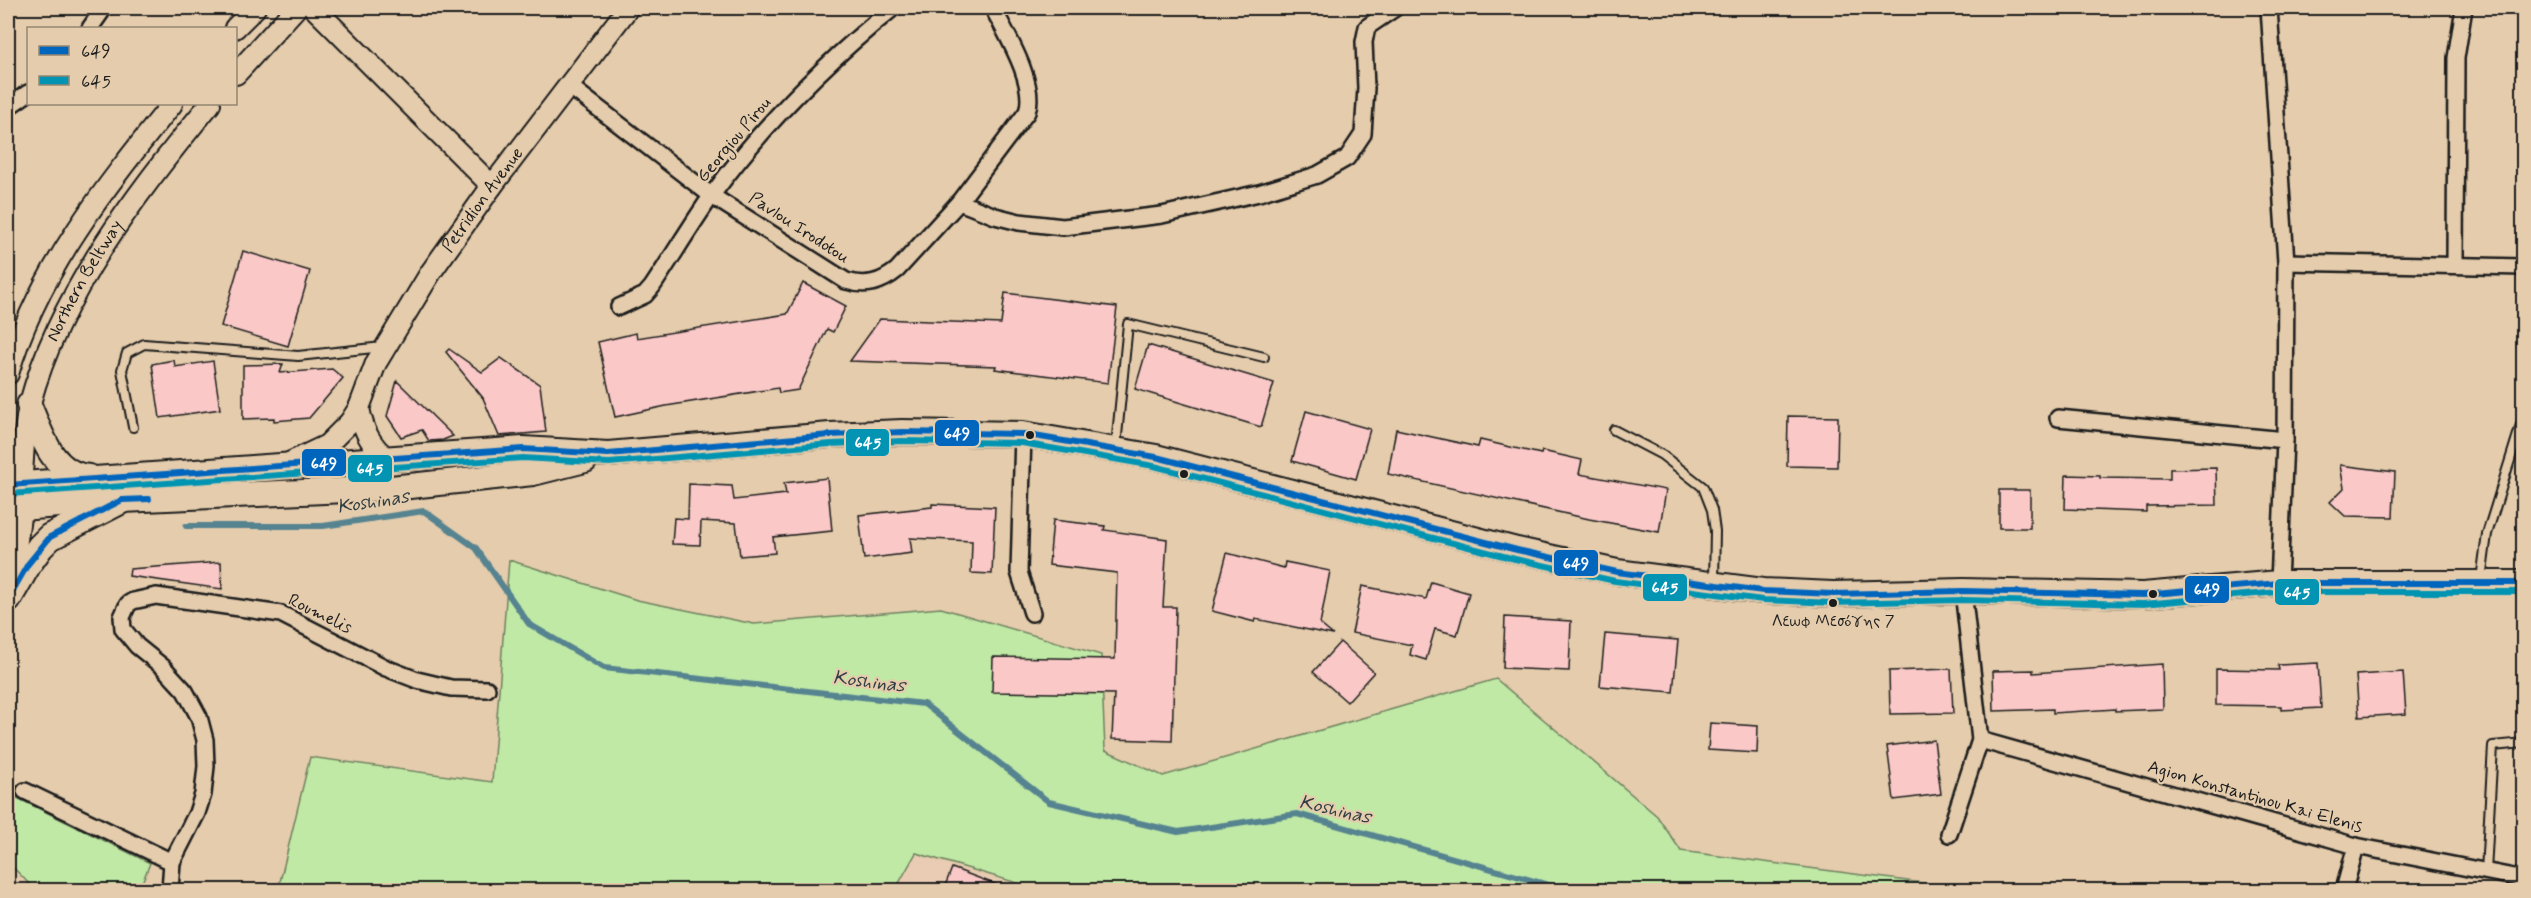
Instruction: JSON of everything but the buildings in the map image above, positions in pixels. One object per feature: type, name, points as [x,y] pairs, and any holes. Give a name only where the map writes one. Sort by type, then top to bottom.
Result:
[{"type":"highway","points":[[8,593],[14,497]]},
{"type":"highway","points":[[8,599],[28,564],[40,547],[51,537],[122,500]]},
{"type":"main road","points":[[29,405],[45,444],[58,462],[77,476],[103,478]]},
{"type":"main road","points":[[14,497],[103,478],[252,467],[524,449],[608,454],[882,433],[958,431],[1023,434],[1156,457],[1518,550],[1617,572],[1714,586],[1833,594],[1963,591],[2143,595],[2279,583],[2523,583]]},
{"type":"main road","points":[[14,497],[122,500],[391,488],[533,473],[608,454]]},
{"type":"street","points":[[91,27],[104,8]]},
{"type":"street","points":[[236,27],[255,8]]},
{"type":"street","points":[[237,73],[296,8]]},
{"type":"street","points":[[314,8],[492,186]]},
{"type":"street","name":"Petridion Avenue","points":[[252,467],[293,462],[313,453],[339,435],[359,408],[366,386],[385,347],[431,272],[492,186],[628,8]]},
{"type":"street","name":"Georgiou Pirou","points":[[619,307],[645,295],[652,287],[712,196],[741,158],[805,86],[828,62],[893,8]]},
{"type":"street","name":"Pavlou Irodotou","points":[[568,85],[712,196],[846,281],[860,285],[886,279],[897,270],[959,202],[1027,112],[1030,96],[1012,46],[993,8]]},
{"type":"street","points":[[959,202],[994,216],[1019,222],[1064,227],[1162,215],[1258,193],[1317,175],[1347,158],[1363,134],[1366,88],[1364,42],[1367,27],[1395,8]]},
{"type":"street","points":[[2269,8],[2286,262],[2285,440],[2279,583]]},
{"type":"street","points":[[2456,265],[2456,58],[2464,8]]},
{"type":"street","points":[[8,107],[27,94]]},
{"type":"street","name":"Northern Beltway","points":[[8,374],[16,345],[30,313],[57,263],[110,181],[171,105]]},
{"type":"street","name":"Northern Beltway","points":[[14,497],[29,405],[45,353],[75,294],[138,198],[209,105]]},
{"type":"street","points":[[2286,262],[2523,267]]},
{"type":"street","points":[[359,408],[363,427],[373,445],[388,459],[404,458]]},
{"type":"street","points":[[2058,418],[2285,440]]},
{"type":"street","points":[[1023,434],[1019,572],[1032,613]]},
{"type":"street","points":[[1949,834],[1980,740],[1963,591]]},
{"type":"street","name":"Roumelis","points":[[172,862],[197,813],[203,794],[206,766],[205,740],[199,717],[185,691],[163,667],[127,635],[122,624],[122,616],[128,604],[140,598],[156,596],[281,614],[355,653],[417,680],[451,688],[487,689]]},
{"type":"street","name":"Agion Konstantinou Kai Elenis","points":[[1980,740],[2356,846],[2523,879]]},
{"type":"street","points":[[25,791],[172,862],[170,891]]},
{"type":"street","points":[[2344,891],[2356,846]]},
{"type":"lane","points":[[1115,450],[1128,324],[1264,357]]},
{"type":"lane","points":[[133,427],[122,370],[128,353],[144,344],[298,356],[385,347]]},
{"type":"lane","points":[[2481,582],[2487,534],[2523,415]]},
{"type":"lane","points":[[1614,430],[1662,455],[1704,487],[1712,510],[1715,531],[1714,586]]},
{"type":"lane","points":[[2486,872],[2493,746],[2523,743]]},
{"type":"shaded area","points":[[915,855],[1028,890],[896,890]]},
{"type":"green space","points":[[509,560],[637,600],[754,624],[941,608],[1101,655],[1105,750],[1163,776],[1496,679],[1657,816],[1681,851],[1938,885],[1957,890],[1041,890],[916,853],[895,890],[278,890],[310,757],[492,782]]},
{"type":"green space","points":[[9,794],[150,863],[139,890],[35,890],[8,862]]},
{"type":"waterway","name":"Koshinas","points":[[186,526],[323,526],[424,511],[476,548],[529,624],[604,668],[924,704],[1049,802],[1178,832],[1297,814],[1566,890]]},
{"type":"transit line","name":"649","points":[[8,485],[523,449],[608,454],[830,435],[902,432],[1023,434],[1156,457],[1517,550],[1617,572],[1763,591],[1833,594],[1963,591],[2143,595],[2279,583],[2524,583]]},
{"type":"transit line","name":"645","points":[[9,494],[523,458],[609,463],[831,444],[902,441],[1022,443],[1154,466],[1515,559],[1615,581],[1763,600],[1833,603],[1963,600],[2143,604],[2279,592],[2524,592]]},
{"type":"transit line","name":"649","points":[[8,599],[28,564],[50,537],[122,500],[149,499]]},
{"type":"place","name":"Λεωφ Μεσόγης 7","points":[[1833,603]]}]
